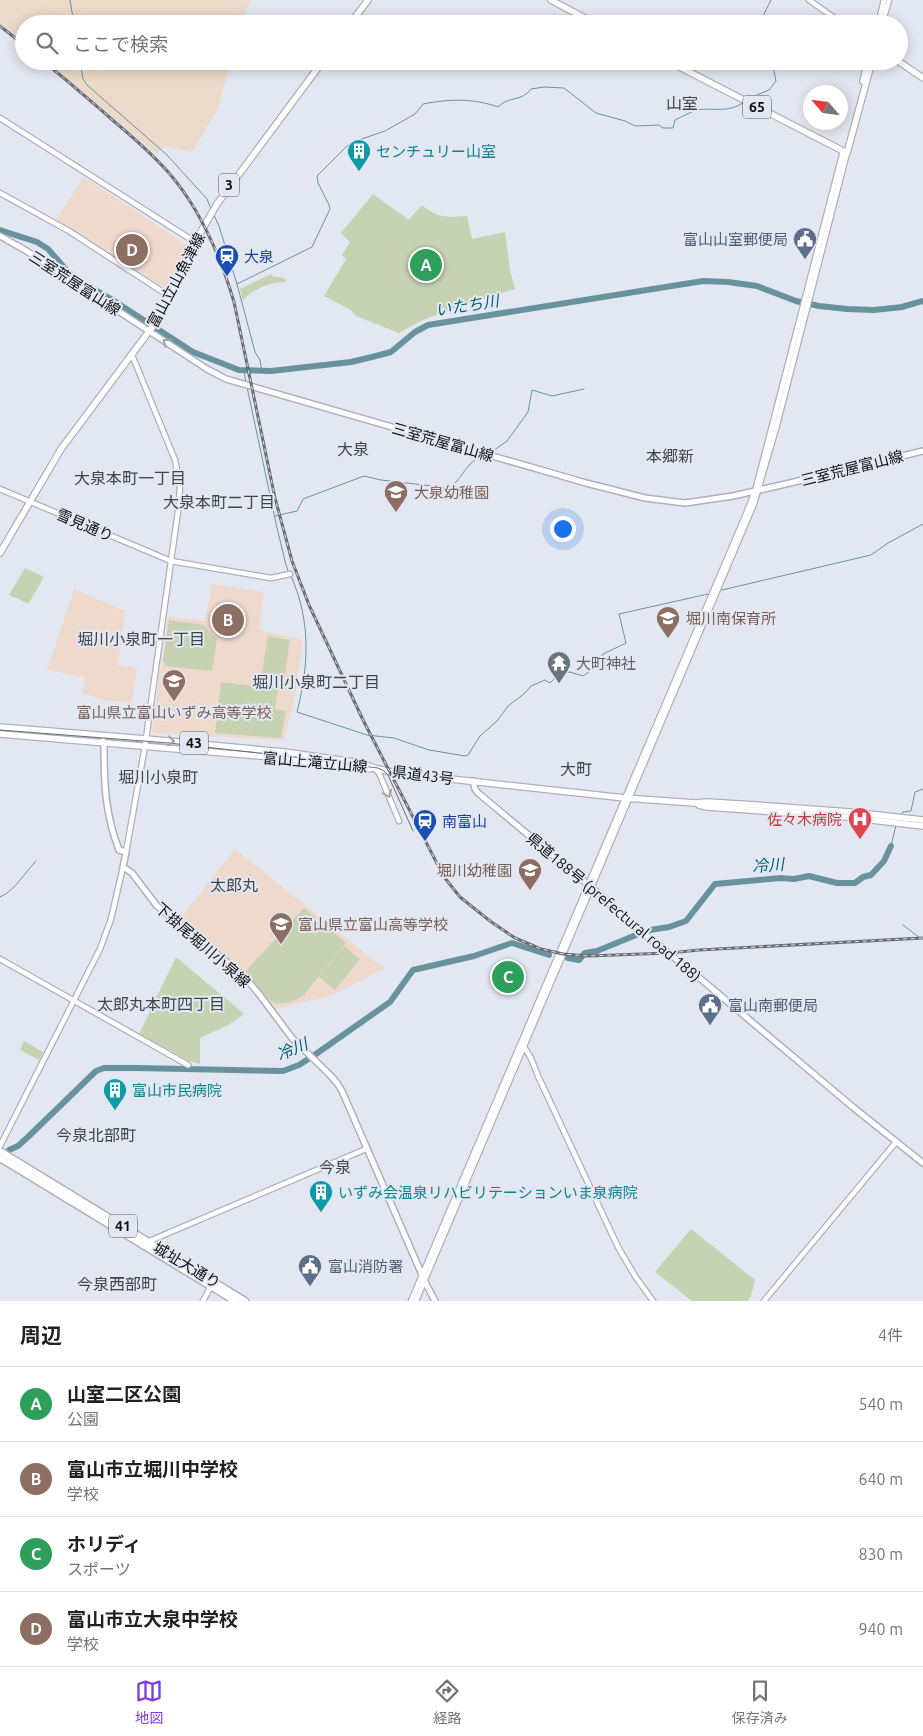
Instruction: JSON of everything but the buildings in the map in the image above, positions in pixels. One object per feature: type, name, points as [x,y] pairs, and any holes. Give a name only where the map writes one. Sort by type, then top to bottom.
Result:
[{"type":"highway","name":"城址大通り","points":[[0,1151],[145,1243],[212,1284],[245,1301]]},
{"type":"highway","name":"城址大通り","points":[[0,1158],[145,1243]]},
{"type":"highway","name":"城址大通り","points":[[212,1284],[235,1301]]},
{"type":"main road","points":[[357,15],[368,0]]},
{"type":"main road","points":[[551,0],[579,15]]},
{"type":"main road","points":[[908,68],[923,78]]},
{"type":"main road","name":"富山立山魚津線","points":[[0,552],[61,449],[156,322],[195,242],[223,194],[316,70]]},
{"type":"main road","name":"65","points":[[686,70],[845,152]]},
{"type":"main road","points":[[845,152],[866,70]]},
{"type":"main road","points":[[845,152],[869,70]]},
{"type":"main road","name":"三室荒屋富山線","points":[[0,236],[150,330],[183,354],[214,372],[245,385],[586,483],[645,498],[685,502],[733,496],[808,480],[923,451]]},
{"type":"main road","name":"富山上滝立山線","points":[[0,727],[290,753],[360,763],[374,768]]},
{"type":"main road","name":"富山上滝立山線","points":[[0,734],[283,758],[362,770],[374,768]]},
{"type":"main road","points":[[101,736],[108,819],[119,850],[126,852],[124,867]]},
{"type":"main road","name":"県道43号","points":[[374,768],[396,773],[473,781]]},
{"type":"main road","name":"43","points":[[473,781],[695,804],[707,807],[846,817],[923,826]]},
{"type":"main road","name":"県道188号 (prefectural road 188)","points":[[473,781],[478,793],[590,886],[637,928],[923,1163]]},
{"type":"main road","name":"43","points":[[695,804],[707,802],[756,805],[923,820]]},
{"type":"main road","name":"下掛尾堀川小泉線","points":[[124,867],[132,873],[157,906],[242,975],[259,994],[292,1038],[330,1075],[342,1091],[434,1301]]},
{"type":"street","points":[[809,0],[830,15]]},
{"type":"street","points":[[880,15],[884,0]]},
{"type":"street","points":[[885,15],[889,0]]},
{"type":"street","points":[[0,118],[195,242]]},
{"type":"street","points":[[416,1301],[423,1277],[757,490],[845,152]]},
{"type":"street","points":[[0,194],[69,231],[169,296]]},
{"type":"street","points":[[126,852],[145,746],[179,504],[178,476],[175,460],[132,355]]},
{"type":"street","name":"雪見通り","points":[[0,489],[171,561],[271,578],[290,574]]},
{"type":"street","points":[[374,768],[379,773],[399,821]]},
{"type":"street","points":[[0,1146],[100,949],[124,867]]},
{"type":"street","points":[[411,1301],[524,1047],[590,886]]},
{"type":"street","points":[[0,959],[188,1065]]},
{"type":"street","points":[[524,1047],[531,1058],[618,1247],[635,1276],[653,1301]]},
{"type":"street","points":[[764,1301],[896,1142]]},
{"type":"street","points":[[145,1243],[366,1149]]},
{"type":"street","points":[[203,1301],[212,1284]]},
{"type":"shaded area","points":[[0,0],[250,0],[246,15],[15,15],[15,36],[0,23]]},
{"type":"shaded area","points":[[58,70],[228,70],[217,110],[192,152],[165,146],[156,154]]},
{"type":"shaded area","points":[[84,177],[185,244],[186,250],[166,289],[56,220]]},
{"type":"shaded area","points":[[212,584],[264,592],[259,630],[303,640],[294,702],[284,740],[153,733],[168,617],[205,621]]},
{"type":"shaded area","points":[[74,589],[125,611],[118,665],[137,668],[132,702],[106,701],[82,693],[86,677],[47,670]]},
{"type":"shaded area","name":"富山県立富山高等学校","points":[[235,849],[385,969],[330,996],[274,1009],[257,988],[178,921]]},
{"type":"green space","points":[[373,194],[409,220],[422,205],[438,215],[467,216],[472,239],[505,232],[510,270],[515,289],[423,320],[399,333],[356,316],[351,310],[324,296],[346,259],[342,255],[350,242],[341,233]]},
{"type":"green space","points":[[271,274],[273,277],[281,277],[287,282],[263,286],[243,300],[240,289]]},
{"type":"green space","points":[[25,568],[44,577],[29,603],[9,595]]},
{"type":"green space","points":[[169,620],[204,625],[217,639],[212,671],[166,666],[163,661]]},
{"type":"green space","points":[[268,636],[290,640],[283,686],[260,683]]},
{"type":"green space","points":[[221,682],[278,689],[275,709],[286,711],[281,738],[215,733]]},
{"type":"green space","points":[[304,908],[346,943],[302,997],[290,1002],[276,1004],[262,994],[243,974]]},
{"type":"green space","points":[[344,946],[360,959],[335,990],[319,977]]},
{"type":"green space","points":[[177,958],[243,1013],[243,1015],[228,1025],[200,1038],[200,1064],[189,1061],[139,1034]]},
{"type":"green space","points":[[24,1041],[43,1052],[39,1060],[20,1050]]},
{"type":"green space","points":[[691,1229],[755,1280],[751,1296],[747,1301],[692,1301],[655,1272]]},
{"type":"waterway","points":[[70,0],[72,15]]},
{"type":"waterway","points":[[764,15],[771,0]]},
{"type":"waterway","points":[[82,70],[83,79],[87,85],[167,155],[207,199],[211,209]]},
{"type":"waterway","points":[[747,99],[769,90],[776,81],[773,70]]},
{"type":"waterway","points":[[237,284],[312,247],[330,209],[318,183],[317,176],[350,143],[385,131],[415,114],[423,104],[461,100],[498,107],[506,101],[523,96],[531,89],[544,87],[564,88],[596,113],[625,121],[635,126],[659,125],[663,128],[673,128],[675,120],[694,111],[732,108],[744,102]]},
{"type":"waterway","points":[[214,215],[237,284],[262,372]]},
{"type":"waterway","name":"いたち川","points":[[0,230],[37,242],[48,249],[69,273],[80,281],[193,352],[239,370],[271,371],[351,362],[391,352],[415,332],[428,325],[703,281],[757,286],[796,301],[847,309],[874,310],[902,307],[923,301]]},
{"type":"waterway","points":[[244,371],[246,383]]},
{"type":"waterway","points":[[247,387],[277,528],[289,573]]},
{"type":"waterway","points":[[490,453],[507,441],[528,412],[532,390],[552,396],[584,389]]},
{"type":"waterway","points":[[275,516],[297,511],[303,499],[364,476],[381,480],[449,488],[472,462],[484,455]]},
{"type":"waterway","points":[[722,590],[871,555],[888,543],[923,524]]},
{"type":"waterway","points":[[291,576],[302,610],[306,643],[304,677],[297,712],[367,735],[394,738],[429,750],[465,756],[468,755],[480,736],[497,721],[508,706],[531,686],[545,680],[550,683],[559,674],[570,672],[583,676],[594,668],[603,654],[626,643],[619,614],[708,594]]},
{"type":"waterway","points":[[901,814],[911,811],[915,792],[923,789]]},
{"type":"waterway","points":[[891,846],[896,825]]},
{"type":"waterway","name":"冷川","points":[[650,930],[669,927],[686,921],[715,884],[780,878],[794,879],[809,876],[837,883],[855,883],[863,877],[871,875],[884,861],[891,846]]},
{"type":"waterway","points":[[0,897],[15,886],[36,861]]},
{"type":"waterway","points":[[903,925],[920,938]]},
{"type":"waterway","name":"冷川","points":[[568,958],[579,960],[585,953],[597,951],[636,935]]},
{"type":"waterway","name":"冷川","points":[[9,1150],[18,1146],[96,1071],[104,1068],[283,1071],[299,1065],[390,1002],[413,970],[474,956],[512,943],[549,955]]},
{"type":"tram line","points":[[0,730],[169,743],[378,768],[388,775],[413,831]]},
{"type":"railway","points":[[0,26],[15,38]]},
{"type":"railway","points":[[54,70],[163,166],[191,202],[216,250],[234,302],[275,498],[292,561],[309,605],[363,720],[444,877],[460,897],[515,938],[541,949],[563,954],[588,956],[669,953],[923,938]]},
{"type":"place","name":"センチュリー山室","points":[[359,172]]},
{"type":"place","name":"富山市立大泉中学校","points":[[132,250]]},
{"type":"place","name":"富山山室郵便局","points":[[805,260]]},
{"type":"place","name":"山室二区公園","points":[[426,265]]},
{"type":"place","name":"大泉","points":[[227,277]]},
{"type":"place","name":"大泉幼稚園","points":[[396,513]]},
{"type":"place","name":"富山市立堀川中学校","points":[[228,620]]},
{"type":"place","name":"堀川南保育所","points":[[668,639]]},
{"type":"place","name":"大町神社","points":[[559,684]]},
{"type":"place","name":"富山県立富山いずみ高等学校","points":[[174,702]]},
{"type":"place","name":"佐々木病院","points":[[860,840]]},
{"type":"place","name":"南富山","points":[[425,842]]},
{"type":"place","name":"堀川幼稚園","points":[[530,891]]},
{"type":"place","name":"富山県立富山高等学校","points":[[281,945]]},
{"type":"place","name":"ホリディ","points":[[508,977]]},
{"type":"place","name":"富山南郵便局","points":[[710,1026]]},
{"type":"place","name":"富山市民病院","points":[[115,1111]]},
{"type":"place","name":"いずみ会温泉リハビリテーションいま泉病院","points":[[321,1213]]},
{"type":"place","name":"富山消防署","points":[[310,1287]]},
{"type":"district","name":"山室","points":[[682,103]]},
{"type":"district","name":"大泉","points":[[353,449]]},
{"type":"district","name":"本郷新","points":[[670,456]]},
{"type":"district","name":"大泉本町一丁目","points":[[130,478]]},
{"type":"district","name":"大泉本町二丁目","points":[[219,502]]},
{"type":"district","name":"堀川小泉町一丁目","points":[[141,639]]},
{"type":"district","name":"堀川小泉町二丁目","points":[[316,682]]},
{"type":"district","name":"大町","points":[[576,769]]},
{"type":"district","name":"堀川小泉町","points":[[158,777]]},
{"type":"district","name":"太郎丸","points":[[234,885]]},
{"type":"district","name":"太郎丸本町四丁目","points":[[161,1004]]},
{"type":"district","name":"今泉北部町","points":[[96,1135]]},
{"type":"district","name":"今泉","points":[[335,1167]]},
{"type":"district","name":"今泉西部町","points":[[117,1284]]}]
